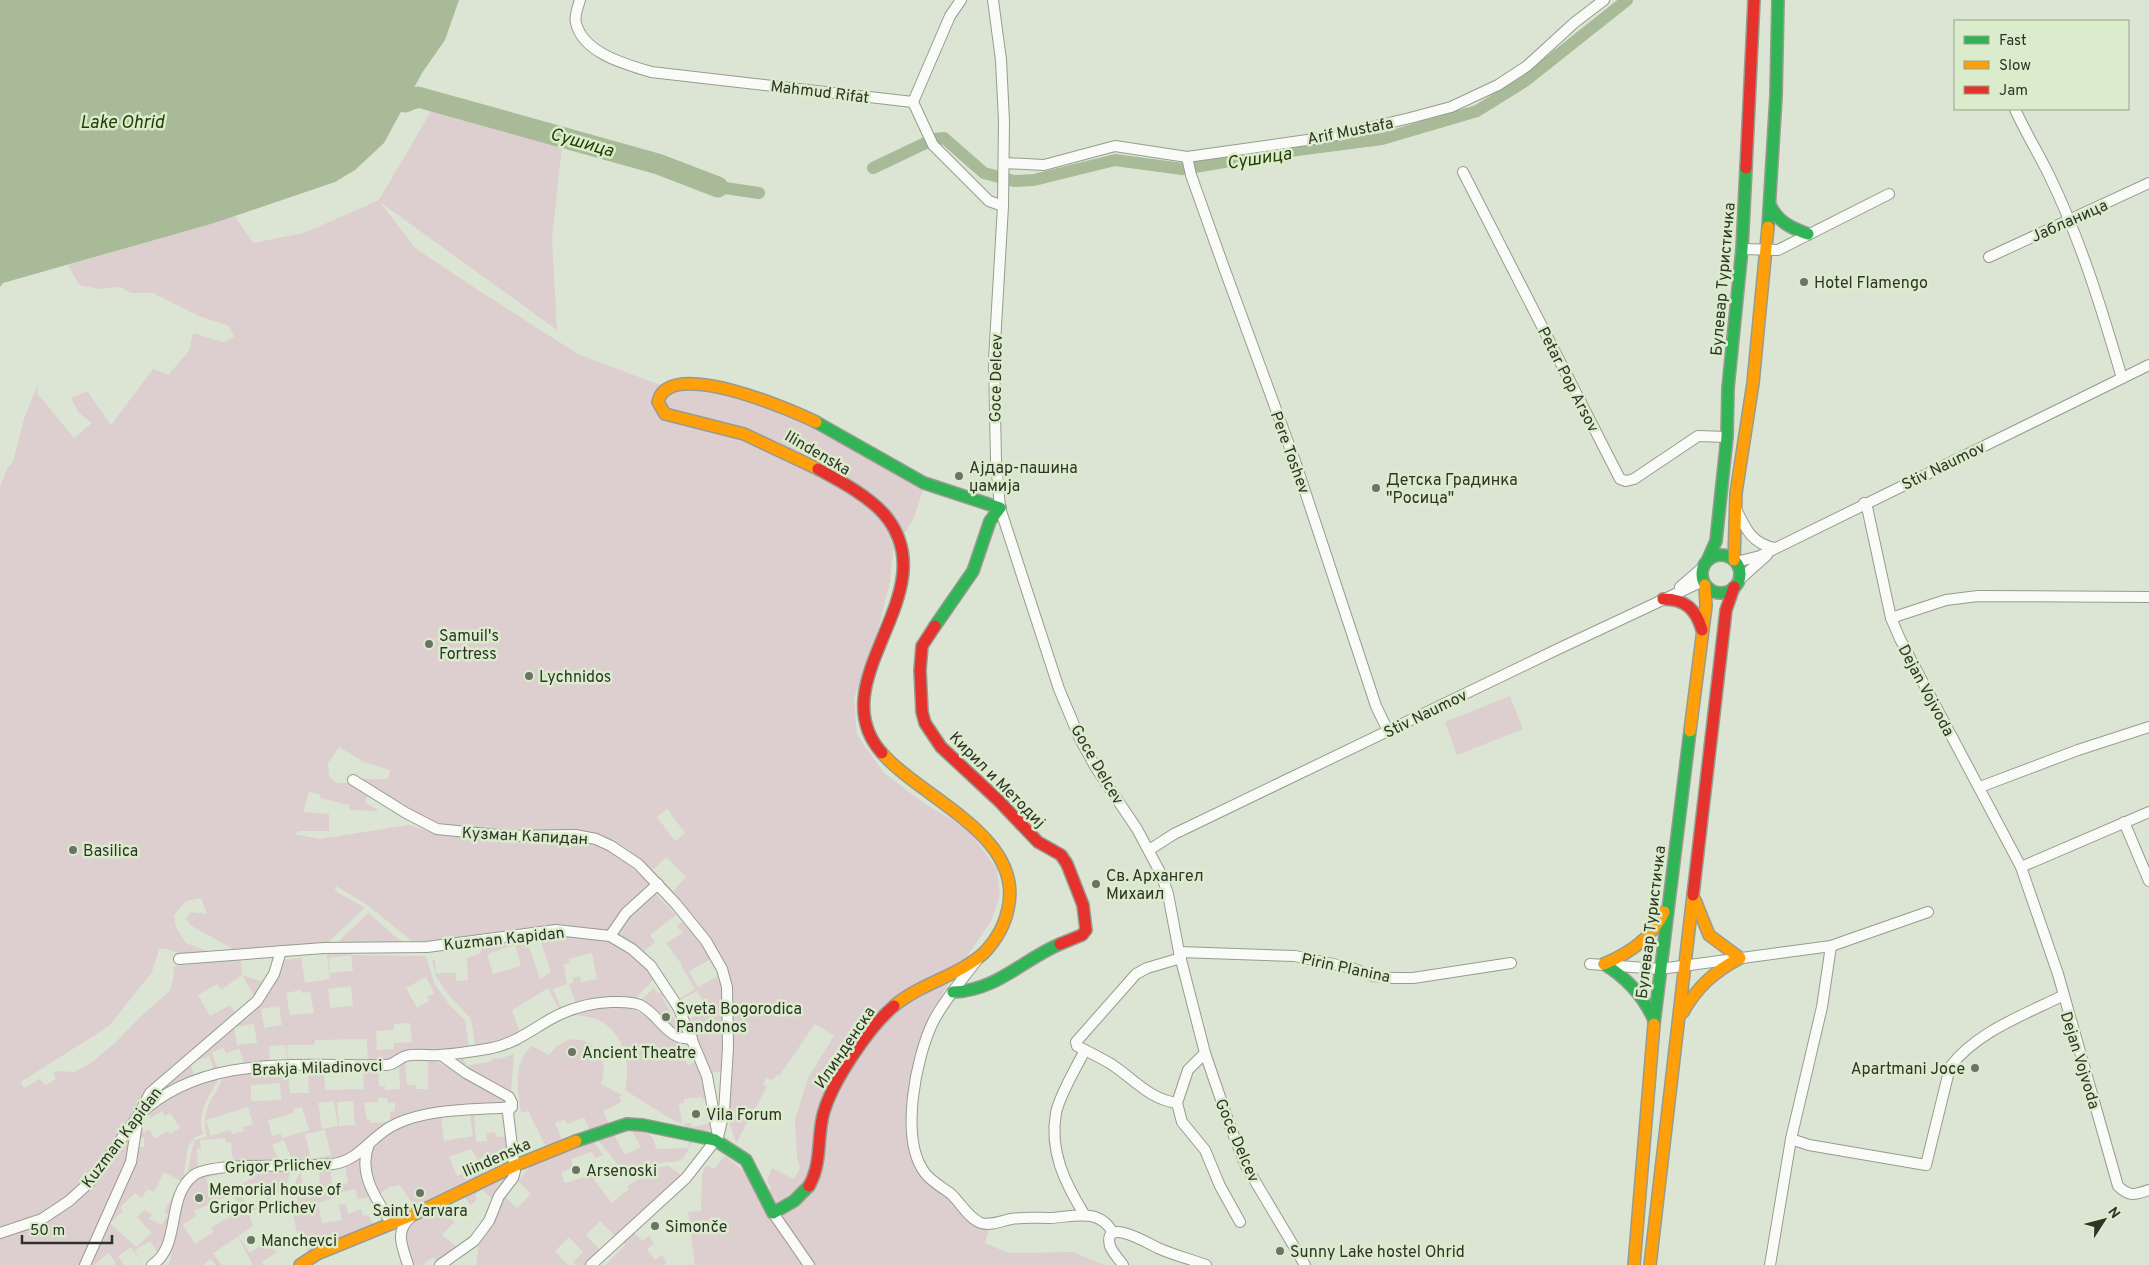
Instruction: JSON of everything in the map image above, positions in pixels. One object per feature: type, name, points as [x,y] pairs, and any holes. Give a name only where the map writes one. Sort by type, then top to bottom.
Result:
[{"type":"main road","name":"Булевар Туристичка","points":[[1705,564],[1716,541],[1727,437],[1728,388],[1742,249],[1754,0]]},
{"type":"main road","points":[[1650,1265],[1726,610],[1740,574],[1735,561],[1732,540],[1743,442],[1753,386],[1767,251],[1778,0]]},
{"type":"main road","points":[[1770,205],[1774,215],[1781,222],[1808,234]]},
{"type":"main road","name":"Ilindenska","points":[[979,956],[1001,929],[1007,916],[1011,888],[1002,862],[985,836],[973,824],[922,789],[892,763],[873,740],[864,716],[866,687],[898,601],[903,573],[903,550],[894,528],[880,510],[833,479],[772,444],[726,428],[665,414],[660,409],[658,401],[661,393],[668,388],[691,384],[739,392],[821,425],[925,484],[1000,508]]},
{"type":"main road","name":"Кирил и Методиј","points":[[953,992],[975,991],[1010,976],[1047,950],[1082,935],[1086,930],[1087,922],[1081,899],[1067,864],[1061,855],[1038,842],[998,800],[941,747],[925,723],[922,712],[920,670],[922,646],[974,571],[990,521],[1000,508]]},
{"type":"main road","points":[[1735,561],[1721,555],[1705,564],[1704,583],[1710,590],[1721,593],[1736,584]]},
{"type":"main road","name":"Булевар Туристичка","points":[[1634,1265],[1654,1022],[1703,635],[1706,606],[1704,583]]},
{"type":"main road","points":[[1663,599],[1674,598],[1689,604],[1696,612],[1703,635]]},
{"type":"main road","points":[[1604,964],[1615,960],[1651,933],[1661,920],[1670,894]]},
{"type":"main road","points":[[1678,1021],[1691,996],[1703,982],[1740,958],[1709,935],[1693,896]]},
{"type":"main road","name":"Илинденска","points":[[773,1213],[800,1198],[813,1182],[818,1164],[822,1120],[830,1093],[879,1021],[907,995],[979,956]]},
{"type":"main road","points":[[1604,964],[1620,973],[1637,988],[1654,1022]]},
{"type":"main road","name":"Ilindenska","points":[[300,1265],[323,1251],[392,1224],[514,1166],[598,1133],[627,1124],[716,1138]]},
{"type":"main road","points":[[716,1138],[746,1160],[773,1213]]},
{"type":"street","name":"Mahmud Rifat","points":[[580,0],[575,21],[583,38],[617,60],[651,72],[913,102]]},
{"type":"street","points":[[961,0],[950,16],[913,102],[930,141],[990,201],[1003,206]]},
{"type":"street","points":[[993,0],[1001,60],[1004,163]]},
{"type":"street","name":"Arif Mustafa","points":[[1004,163],[1044,165],[1115,146],[1188,160],[1328,137],[1452,107],[1474,98],[1527,66],[1574,23],[1604,0]]},
{"type":"street","points":[[2015,110],[2027,136],[2050,177],[2068,222],[2101,307],[2122,378]]},
{"type":"street","name":"Pere Toshev","points":[[1188,160],[1191,175],[1296,464],[1376,706],[1388,731]]},
{"type":"street","name":"Goce Delcev","points":[[1004,163],[994,360],[996,452],[1000,508],[1062,697],[1096,768],[1149,850],[1168,894],[1180,955],[1205,1053],[1246,1166],[1305,1265]]},
{"type":"street","name":"Petar Pop Arsov","points":[[1463,172],[1620,479],[1626,481],[1634,479],[1698,436],[1727,437]]},
{"type":"street","name":"Јабланица","points":[[1989,257],[2149,183]]},
{"type":"street","points":[[1742,249],[1778,250],[1889,194]]},
{"type":"street","name":"Stiv Naumov","points":[[1735,561],[1760,556],[1864,503],[2149,365]]},
{"type":"street","name":"Dejan Vojvoda","points":[[1864,503],[1892,618],[1910,660],[1980,787],[2021,867],[2058,974],[2062,996],[2118,1186],[2133,1196],[2149,1190]]},
{"type":"street","points":[[1736,509],[1750,535],[1758,543],[1775,548]]},
{"type":"street","points":[[1736,584],[1775,548]]},
{"type":"street","points":[[1663,599],[1705,564]]},
{"type":"street","name":"Stiv Naumov","points":[[1149,850],[1194,825],[1388,731],[1663,599],[1704,583]]},
{"type":"street","points":[[1892,618],[1946,600],[1978,596],[2149,597]]},
{"type":"street","points":[[1980,787],[2078,750],[2149,728]]},
{"type":"street","name":"Кузман Капидан","points":[[354,780],[414,818],[437,829],[477,834],[570,835],[596,839],[623,852],[658,884],[706,941],[718,959],[725,977],[727,1073],[724,1112],[716,1138]]},
{"type":"street","points":[[2021,867],[2149,812]]},
{"type":"street","points":[[2124,822],[2149,881]]},
{"type":"street","points":[[610,936],[626,914],[658,884]]},
{"type":"street","points":[[1590,964],[1660,969],[1831,946],[1928,912]]},
{"type":"street","name":"Kuzman Kapidan","points":[[179,959],[281,951],[427,946],[556,930],[610,936],[638,953],[660,978],[678,1007],[707,1076],[713,1102],[716,1138]]},
{"type":"street","points":[[1770,1265],[1791,1139],[1822,1007],[1831,946]]},
{"type":"street","name":"Kuzman Kapidan","points":[[0,1233],[36,1222],[69,1201],[95,1176],[121,1137],[138,1116],[150,1093],[257,1001],[274,974],[281,951]]},
{"type":"street","name":"Pirin Planina","points":[[1085,1050],[1078,1046],[1077,1039],[1130,980],[1147,968],[1180,955],[1295,956],[1352,968],[1374,976],[1393,978],[1413,978],[1511,963]]},
{"type":"street","points":[[979,956],[934,1020],[920,1056],[915,1088],[913,1133],[916,1154],[923,1172],[956,1199],[980,1223],[990,1224],[1023,1218],[1051,1218],[1084,1214],[1104,1221],[1113,1234]]},
{"type":"street","points":[[1791,1139],[1809,1145],[1926,1164],[1950,1067],[1959,1054],[1972,1043],[2018,1017],[2062,996]]},
{"type":"street","name":"Brakja Miladinovci","points":[[138,1116],[153,1103],[182,1085],[223,1073],[272,1066],[388,1065],[408,1056],[441,1055],[500,1046],[525,1036],[567,1011],[605,1002],[639,1005],[677,1037],[683,1039],[692,1038]]},
{"type":"street","points":[[1084,1214],[1063,1178],[1056,1154],[1055,1134],[1056,1112],[1085,1050],[1112,1065],[1146,1092],[1166,1101],[1177,1103]]},
{"type":"street","points":[[1205,1053],[1188,1070],[1177,1103],[1182,1122],[1205,1150],[1220,1186],[1240,1222]]},
{"type":"street","points":[[440,1265],[474,1241],[484,1230],[499,1196],[512,1178],[514,1166],[508,1113],[512,1107],[509,1097],[466,1073],[441,1055]]},
{"type":"street","name":"Grigor Prlichev","points":[[152,1265],[165,1251],[182,1190],[197,1173],[218,1167],[295,1167],[341,1162],[357,1156],[373,1139],[387,1128],[414,1117],[512,1107]]},
{"type":"street","points":[[85,1265],[129,1166],[138,1116]]},
{"type":"street","points":[[591,1265],[686,1178],[716,1138]]},
{"type":"street","points":[[373,1139],[366,1154],[367,1177],[392,1224]]},
{"type":"street","points":[[773,1213],[809,1265]]},
{"type":"street","points":[[408,1265],[400,1232],[403,1224],[414,1214]]},
{"type":"street","points":[[1123,1265],[1111,1248],[1110,1240],[1113,1234],[1118,1231],[1128,1233],[1160,1249],[1206,1265]]},
{"type":"shaded area","points":[[434,106],[562,146],[552,239],[557,330],[380,202],[415,248],[578,354],[668,388],[676,385],[762,399],[925,484],[913,520],[893,551],[890,582],[873,649],[854,698],[857,735],[884,773],[925,804],[968,829],[997,869],[1000,896],[991,921],[943,992],[926,1039],[913,1113],[923,1172],[971,1216],[990,1224],[985,1243],[1008,1253],[1073,1252],[1104,1265],[695,1265],[688,1212],[701,1211],[702,1174],[705,1167],[708,1166],[714,1169],[725,1156],[755,1180],[763,1197],[771,1188],[767,1181],[772,1168],[794,1179],[800,1168],[797,1157],[795,1120],[808,1078],[834,1036],[815,1024],[779,1076],[777,1075],[772,1080],[766,1078],[763,1085],[767,1087],[736,1143],[728,1118],[733,1007],[729,974],[718,949],[698,921],[645,864],[627,848],[595,833],[567,830],[491,832],[446,825],[417,814],[360,779],[388,779],[390,770],[364,762],[339,747],[328,763],[329,776],[337,783],[349,783],[368,795],[365,802],[379,811],[350,810],[349,805],[321,798],[319,794],[309,792],[303,812],[329,814],[329,831],[299,831],[294,834],[319,839],[409,825],[438,834],[476,839],[521,842],[583,841],[616,854],[649,883],[629,905],[610,933],[564,927],[519,929],[428,942],[412,941],[366,904],[336,886],[335,891],[365,908],[326,944],[233,949],[190,925],[186,919],[191,912],[207,914],[201,898],[186,901],[174,915],[176,927],[186,943],[212,953],[183,955],[168,949],[159,949],[152,972],[109,1026],[21,1082],[24,1088],[40,1079],[46,1085],[56,1079],[53,1074],[57,1071],[74,1072],[91,1063],[170,991],[174,966],[240,958],[242,975],[221,990],[217,984],[198,995],[210,1016],[230,1005],[235,1012],[256,999],[137,1101],[136,1113],[79,1189],[35,1218],[0,1229],[0,487],[8,467],[13,462],[24,419],[38,384],[37,393],[74,438],[92,423],[79,413],[71,398],[87,391],[111,425],[153,369],[168,375],[189,351],[193,333],[223,342],[234,337],[229,326],[199,316],[153,293],[131,293],[120,287],[100,289],[79,285],[68,265],[129,247],[341,164],[335,182],[235,216],[253,243],[304,233],[379,200]],"holes":[[[667,809],[685,833],[675,841],[657,817]],[[666,857],[686,877],[673,891],[653,870]]]},
{"type":"shaded area","points":[[1510,696],[1523,729],[1457,755],[1445,722]]},
{"type":"shaded area","points":[[654,892],[676,915],[650,935],[655,942],[644,951],[652,960],[616,934],[631,915]]},
{"type":"shaded area","points":[[368,913],[404,944],[336,944]]},
{"type":"shaded area","points":[[679,918],[711,959],[689,971],[698,987],[720,975],[726,1071],[711,1073],[683,1007],[690,1019],[708,1009],[697,991],[679,1001],[665,978],[679,999],[695,989],[682,965],[666,943],[683,933],[677,926],[682,922]]},
{"type":"shaded area","points":[[557,934],[602,939],[612,942],[632,955],[655,978],[634,1000],[576,1004],[569,984],[573,983],[573,978],[580,976],[581,982],[597,979],[592,953],[569,959],[570,963],[564,964],[567,984],[553,989],[562,1010],[560,1011],[548,988],[512,1010],[520,1033],[547,1015],[548,1017],[525,1033],[476,1049],[471,1019],[446,992],[436,976],[432,960],[435,960],[436,973],[456,973],[456,981],[468,980],[467,958],[480,953],[484,945]],"holes":[[[540,939],[551,972],[540,979],[528,943]],[[515,945],[521,966],[493,974],[487,954]]]},
{"type":"shaded area","points":[[351,952],[352,955],[426,956],[434,983],[449,1004],[465,1020],[469,1047],[406,1052],[391,1061],[368,1062],[367,1039],[315,1040],[314,1045],[287,1045],[288,1064],[285,1045],[269,1046],[270,1065],[245,1066],[239,1049],[226,1053],[224,1048],[212,1052],[218,1070],[231,1066],[232,1069],[215,1073],[209,1056],[190,1063],[195,1079],[181,1084],[146,1103],[154,1093],[206,1046],[253,1009],[270,987],[283,960],[301,958],[305,983],[330,979],[327,955]],"holes":[[[351,955],[353,971],[330,973],[329,958]],[[426,977],[434,993],[427,997],[429,1001],[417,1008],[406,988]],[[351,986],[353,1006],[330,1008],[328,989]],[[301,990],[302,993],[310,992],[314,1013],[290,1015],[286,993]],[[279,1006],[282,1025],[264,1028],[261,1009]],[[410,1023],[412,1042],[394,1043],[394,1049],[377,1050],[376,1031],[394,1030],[394,1024]],[[254,1024],[257,1043],[237,1045],[234,1027]]]},
{"type":"shaded area","points":[[242,975],[266,983],[256,999]]},
{"type":"shaded area","points":[[654,988],[658,994],[662,991],[663,998],[682,1034],[679,1034],[639,1002]]},
{"type":"shaded area","points":[[621,1006],[645,1016],[669,1033],[680,1046],[688,1065],[698,1061],[707,1100],[703,1100],[702,1097],[684,1099],[684,1103],[679,1104],[682,1124],[625,1090],[627,1075],[623,1047],[608,1026],[596,1019],[582,1016],[566,1016],[592,1007]]},
{"type":"shaded area","points":[[568,1040],[586,1042],[598,1051],[602,1058],[603,1066],[601,1084],[622,1095],[619,1097],[622,1102],[603,1111],[609,1125],[590,1131],[584,1117],[567,1124],[565,1119],[555,1123],[563,1143],[547,1149],[528,1111],[521,1113],[518,1086],[519,1069],[521,1061],[532,1046],[549,1055],[557,1046]]},
{"type":"shaded area","points":[[514,1054],[511,1092],[457,1062],[463,1057],[466,1066],[493,1061],[492,1058],[499,1059]]},
{"type":"shaded area","points":[[405,1061],[407,1085],[415,1085],[416,1089],[428,1089],[428,1061],[436,1061],[496,1092],[507,1102],[442,1109],[404,1117],[382,1127],[357,1152],[343,1159],[281,1165],[233,1163],[231,1142],[226,1143],[225,1138],[200,1140],[201,1149],[197,1149],[198,1167],[217,1165],[201,1169],[187,1178],[192,1148],[195,1140],[207,1137],[205,1118],[209,1104],[224,1075],[252,1070],[288,1069],[290,1093],[309,1093],[308,1068],[324,1069],[325,1090],[364,1089],[363,1068],[378,1068],[379,1086],[385,1086],[385,1090],[400,1089],[399,1067]],"holes":[[[280,1083],[281,1100],[251,1101],[251,1085]],[[378,1098],[387,1098],[388,1103],[395,1103],[395,1111],[390,1112],[390,1122],[370,1123],[370,1120],[367,1120],[364,1103],[378,1102]],[[334,1101],[338,1126],[322,1129],[318,1103]],[[353,1101],[355,1125],[339,1126],[337,1102]],[[248,1107],[253,1124],[243,1127],[244,1131],[232,1134],[231,1130],[211,1136],[206,1120]],[[302,1107],[309,1130],[282,1138],[281,1134],[272,1136],[268,1120],[294,1113],[293,1109]],[[325,1130],[331,1155],[311,1159],[305,1134]],[[284,1140],[292,1160],[281,1165],[272,1145]]]},
{"type":"shaded area","points":[[220,1076],[205,1104],[201,1118],[203,1134],[195,1137],[188,1147],[183,1180],[166,1238],[158,1253],[150,1241],[135,1250],[143,1264],[131,1247],[118,1256],[124,1265],[115,1265],[116,1263],[108,1253],[94,1265],[89,1265],[127,1185],[137,1147],[144,1147],[144,1138],[138,1136],[140,1127],[144,1133],[149,1129],[155,1139],[167,1131],[170,1134],[180,1128],[170,1113],[165,1116],[162,1111],[151,1118],[147,1112],[179,1089]],"holes":[[[164,1172],[181,1181],[164,1212],[168,1214],[162,1225],[149,1219],[152,1214],[144,1210],[137,1217],[152,1233],[136,1247],[110,1223],[123,1211],[120,1207],[135,1193],[142,1198],[147,1189],[154,1192]]]},
{"type":"shaded area","points":[[470,1115],[474,1115],[476,1142],[487,1141],[486,1133],[495,1132],[496,1137],[508,1136],[509,1156],[497,1166],[488,1154],[478,1160],[471,1149],[449,1157],[457,1176],[478,1166],[484,1175],[416,1209],[400,1185],[389,1187],[378,1195],[372,1175],[371,1159],[374,1147],[381,1137],[406,1124],[441,1117],[444,1141],[473,1136]]},
{"type":"shaded area","points":[[708,1119],[712,1119],[710,1130],[691,1128],[682,1124],[691,1123],[692,1127],[708,1124]]},
{"type":"shaded area","points":[[134,1125],[130,1151],[83,1265],[0,1265],[0,1237],[27,1230],[59,1213]]},
{"type":"shaded area","points":[[630,1128],[651,1136],[656,1149],[689,1148],[681,1160],[663,1162],[632,1176],[627,1176],[598,1140],[613,1133],[625,1155],[641,1147]]},
{"type":"shaded area","points":[[689,1138],[693,1139],[689,1147]]},
{"type":"shaded area","points":[[593,1141],[603,1155],[595,1158],[592,1152],[571,1159],[574,1168],[561,1172],[565,1183],[588,1176],[610,1164],[617,1175],[610,1167],[594,1180],[612,1203],[629,1189],[627,1186],[660,1167],[669,1166],[683,1177],[616,1237],[600,1221],[586,1235],[601,1251],[585,1265],[577,1265],[573,1262],[583,1252],[569,1237],[555,1251],[568,1265],[476,1265],[479,1244],[491,1226],[504,1196],[517,1208],[531,1194],[518,1181],[532,1165]]},
{"type":"shaded area","points":[[364,1152],[373,1196],[358,1199],[355,1189],[337,1193],[338,1196],[318,1203],[322,1223],[342,1220],[339,1205],[346,1204],[348,1214],[361,1209],[363,1216],[368,1215],[374,1224],[329,1245],[325,1236],[319,1242],[321,1248],[310,1255],[300,1233],[297,1233],[291,1205],[298,1204],[296,1187],[298,1175],[301,1172],[303,1191],[320,1189],[319,1170],[330,1166],[332,1187],[340,1186],[340,1184],[348,1183],[345,1164]]},
{"type":"shaded area","points":[[291,1169],[286,1187],[253,1211],[250,1218],[253,1226],[238,1236],[250,1253],[266,1242],[277,1252],[262,1262],[264,1265],[253,1265],[238,1237],[213,1253],[222,1265],[216,1265],[210,1259],[203,1265],[169,1265],[180,1207],[190,1181],[216,1170],[217,1175],[206,1178],[209,1189],[217,1188],[217,1194],[232,1194],[236,1194],[236,1187],[253,1178],[253,1170]],"holes":[[[257,1183],[267,1200],[250,1210],[240,1193]],[[232,1194],[242,1209],[211,1228],[214,1232],[195,1244],[183,1225],[196,1216],[194,1211]]]},
{"type":"shaded area","points":[[508,1173],[511,1175],[493,1200],[482,1189],[475,1195],[477,1199],[471,1205],[462,1195],[444,1207],[454,1222],[442,1235],[458,1248],[438,1263],[433,1257],[422,1265],[411,1265],[403,1238],[406,1226],[466,1192]]},
{"type":"shaded area","points":[[632,1231],[642,1241],[649,1236],[654,1244],[647,1249],[655,1260],[662,1255],[667,1262],[664,1265],[606,1265],[625,1245],[622,1240]]},
{"type":"water","name":"Lake Ohrid","points":[[0,0],[459,0],[445,40],[422,73],[384,143],[355,170],[335,182],[214,223],[3,283],[0,287]]},
{"type":"waterway","name":"Сушица","points":[[873,168],[934,139],[944,138],[984,173],[1014,181],[1034,180],[1115,160],[1182,169],[1297,150],[1382,139],[1477,111],[1525,81],[1627,0]]},
{"type":"waterway","name":"Сушица","points":[[405,102],[418,97],[658,164],[718,187]]},
{"type":"waterway","name":"Сушица","points":[[718,187],[759,193]]},
{"type":"traffic: fast","points":[[1768,227],[1776,96],[1778,0]]},
{"type":"traffic: fast","points":[[1708,559],[1716,541],[1727,437],[1728,388],[1742,249],[1746,168]]},
{"type":"traffic: fast","points":[[1770,205],[1777,216],[1786,224],[1808,234]]},
{"type":"traffic: fast","points":[[816,422],[924,483],[1000,508],[990,521],[973,571],[935,626]]},
{"type":"traffic: fast","points":[[1721,555],[1734,561],[1740,574],[1734,587],[1721,593],[1708,587],[1702,574],[1708,561],[1721,555]]},
{"type":"traffic: fast","points":[[1654,1024],[1690,731]]},
{"type":"traffic: fast","points":[[953,992],[968,990],[996,981],[1060,944]]},
{"type":"traffic: fast","points":[[1604,964],[1634,988],[1654,1020]]},
{"type":"traffic: fast","points":[[576,1141],[627,1124],[643,1125],[715,1140],[746,1160],[773,1213],[794,1201],[809,1186]]},
{"type":"traffic: slow","points":[[1734,560],[1736,493],[1753,383],[1768,227]]},
{"type":"traffic: slow","points":[[816,422],[758,398],[706,385],[683,384],[667,389],[658,402],[665,414],[744,434],[818,469]]},
{"type":"traffic: slow","points":[[1690,731],[1706,606],[1705,585]]},
{"type":"traffic: slow","points":[[882,753],[900,770],[966,821],[986,840],[1001,860],[1009,883],[1008,909],[1005,920],[985,952],[964,967],[916,991],[894,1006]]},
{"type":"traffic: slow","points":[[1650,1265],[1693,895]]},
{"type":"traffic: slow","points":[[1683,1012],[1707,980],[1740,958],[1709,935],[1695,900]]},
{"type":"traffic: slow","points":[[1604,964],[1623,955],[1639,944],[1653,930],[1664,912]]},
{"type":"traffic: slow","points":[[1634,1265],[1654,1024]]},
{"type":"traffic: slow","points":[[300,1265],[317,1254],[415,1214],[514,1166],[576,1141]]},
{"type":"traffic: jam","points":[[1746,168],[1754,0]]},
{"type":"traffic: jam","points":[[818,469],[853,489],[877,507],[884,514],[900,544],[903,574],[896,605],[872,666],[864,696],[866,725],[882,753]]},
{"type":"traffic: jam","points":[[1693,895],[1726,610],[1734,587]]},
{"type":"traffic: jam","points":[[1663,599],[1671,599],[1683,603],[1693,611],[1702,630]]},
{"type":"traffic: jam","points":[[935,626],[922,646],[920,670],[922,712],[925,723],[941,747],[998,800],[1038,842],[1061,855],[1067,864],[1083,905],[1086,930],[1082,935],[1060,944]]},
{"type":"traffic: jam","points":[[809,1186],[818,1160],[823,1115],[834,1087],[852,1056],[873,1027],[894,1006]]},
{"type":"place","name":"Hotel Flamengo","points":[[1804,282]]},
{"type":"place","name":"Ајдар-пашина џамија","points":[[959,476]]},
{"type":"place","name":"Детска Градинка \"Росица\"","points":[[1376,488]]},
{"type":"place","name":"Samuil's Fortress","points":[[429,644]]},
{"type":"place","name":"Lychnidos","points":[[529,676]]},
{"type":"place","name":"Basilica","points":[[73,850]]},
{"type":"place","name":"Св. Архангел Михаил","points":[[1096,884]]},
{"type":"place","name":"Sveta Bogorodica Pandonos","points":[[666,1017]]},
{"type":"place","name":"Ancient Theatre","points":[[572,1052]]},
{"type":"place","name":"Apartmani Joce","points":[[1975,1068]]},
{"type":"place","name":"Vila Forum","points":[[696,1114]]},
{"type":"place","name":"Arsenoski","points":[[576,1170]]},
{"type":"place","name":"Saint Varvara","points":[[420,1193]]},
{"type":"place","name":"Memorial house of Grigor Prlichev","points":[[199,1198]]},
{"type":"place","name":"Simonče","points":[[655,1226]]},
{"type":"place","name":"Manchevci","points":[[251,1240]]},
{"type":"place","name":"Sunny Lake hostel Ohrid","points":[[1280,1251]]}]
